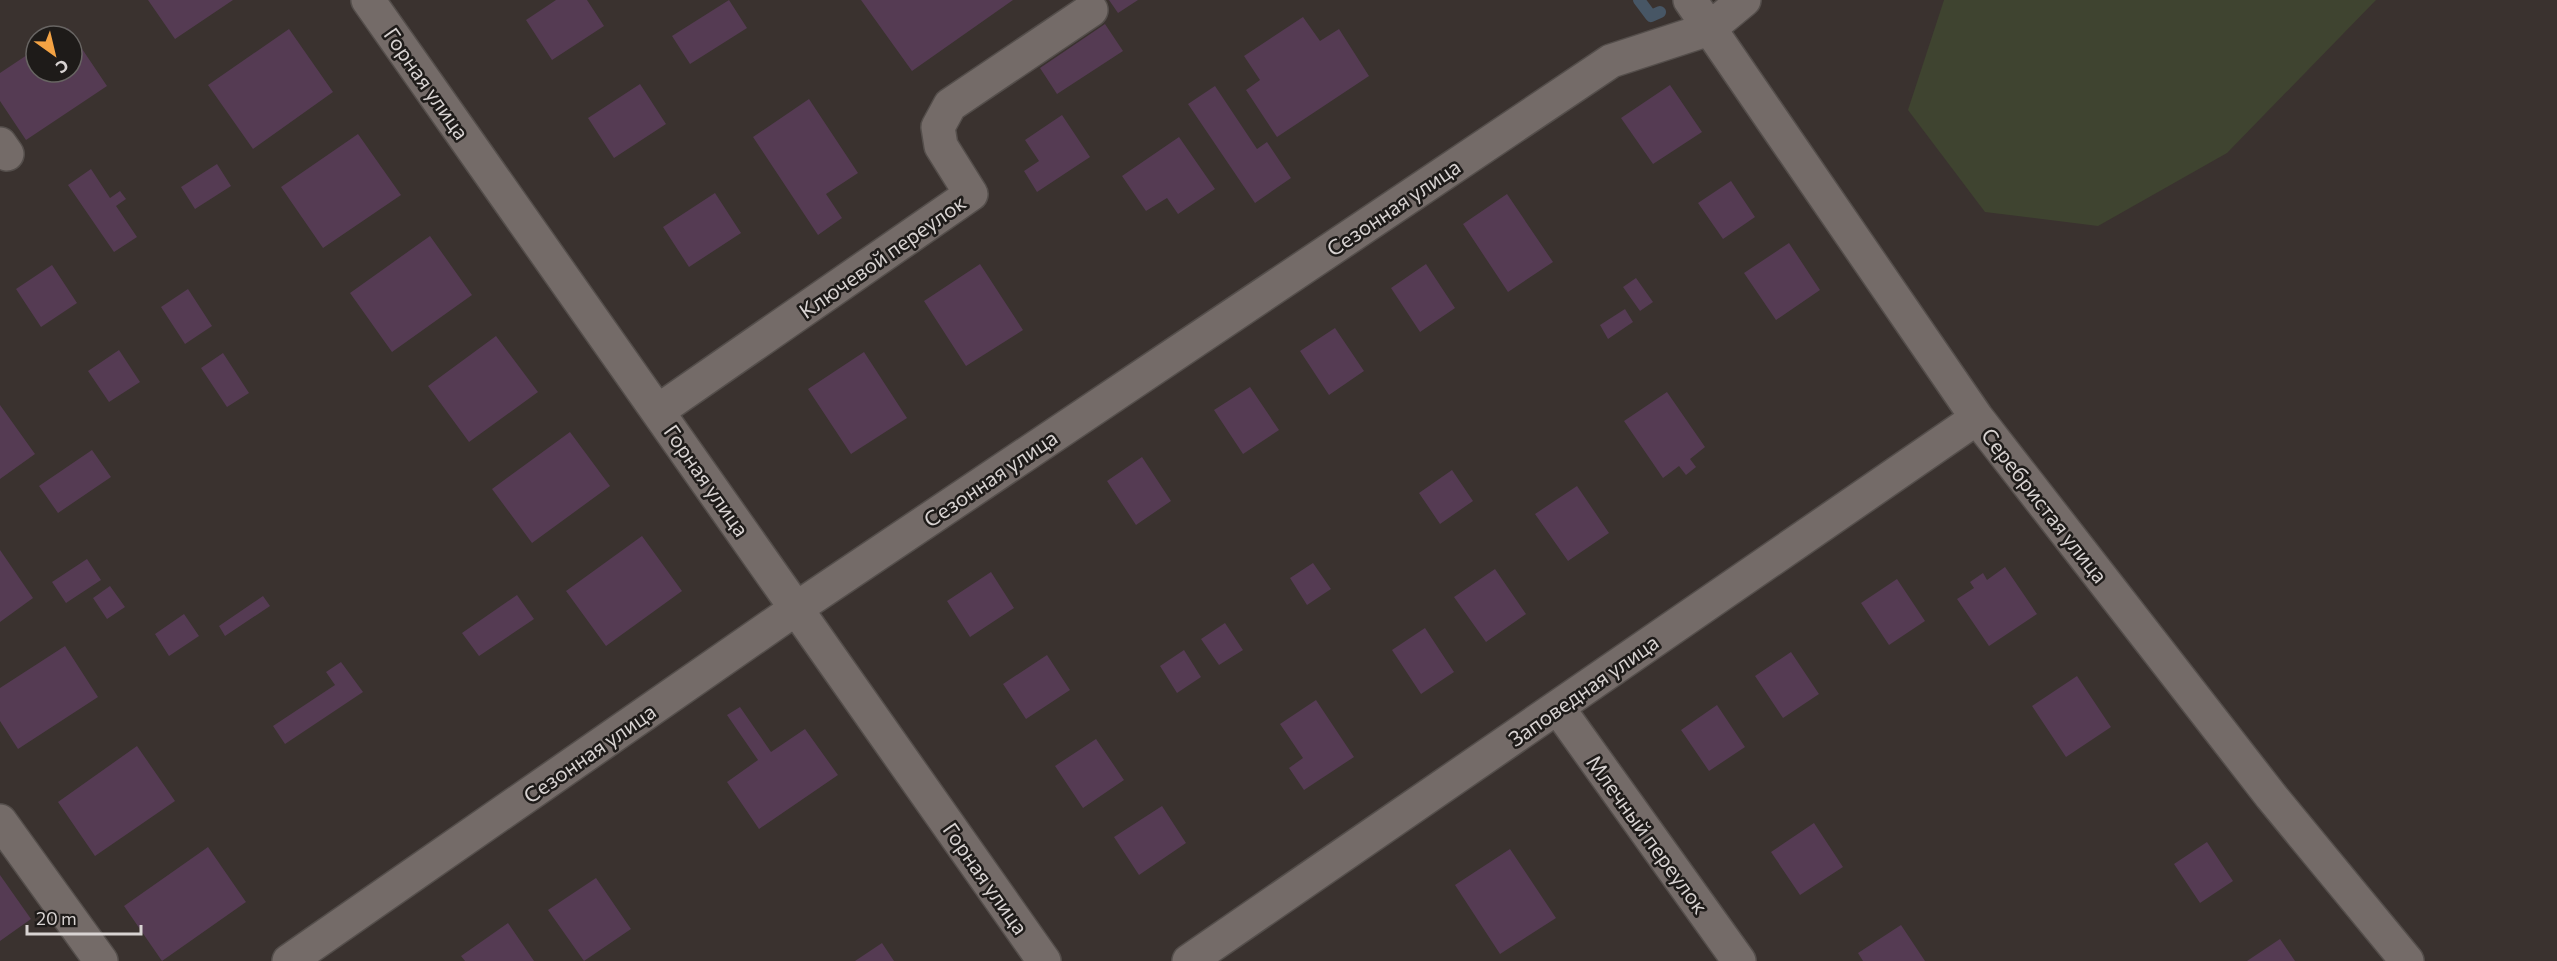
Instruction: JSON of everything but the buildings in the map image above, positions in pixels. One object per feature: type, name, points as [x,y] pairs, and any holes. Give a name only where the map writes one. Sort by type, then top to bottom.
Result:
[{"type":"street","name":"Горная улица","points":[[368,0],[1044,961]]},
{"type":"street","name":"Серебристая улица","points":[[1690,0],[1977,418],[2271,796],[2407,961]]},
{"type":"street","points":[[1709,29],[1744,0]]},
{"type":"street","name":"Ключевой переулок","points":[[658,411],[971,194],[940,146],[938,127],[950,105],[1091,10]]},
{"type":"street","name":"Сезонная улица","points":[[289,961],[797,609],[1611,61],[1709,29]]},
{"type":"street","name":"Заповедная улица","points":[[1189,961],[1977,418]]},
{"type":"street","name":"Млечный переулок","points":[[1558,708],[1739,961]]},
{"type":"street","points":[[0,821],[100,961]]},
{"type":"green space","points":[[1944,0],[2376,0],[2227,153],[2098,226],[1985,212],[1908,110]]},
{"type":"waterway","points":[[1639,0],[1651,16],[1660,12]]}]
